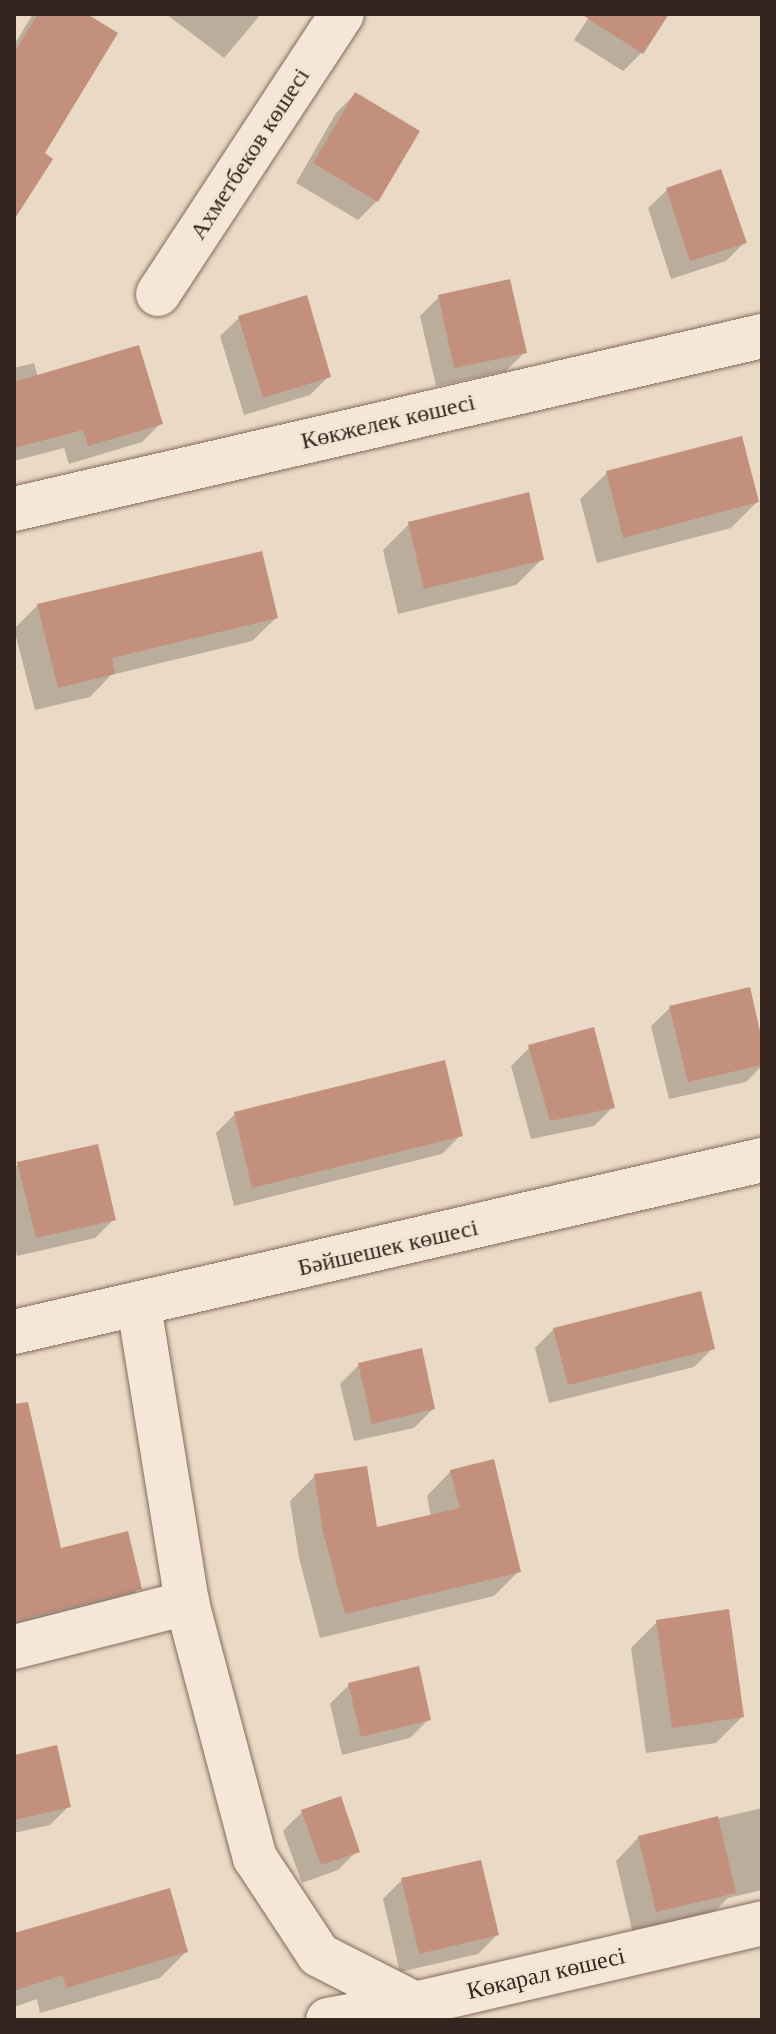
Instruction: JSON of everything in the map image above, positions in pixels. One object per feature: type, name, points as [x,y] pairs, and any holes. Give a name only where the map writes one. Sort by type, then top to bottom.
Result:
[{"type":"street","name":"Ахметбеков көшесі","points":[[158,294],[342,14]]},
{"type":"street","name":"Көкжелек көшесі","points":[[14,509],[762,336]]},
{"type":"street","name":"Бәйшешек көшесі","points":[[14,1332],[139,1306],[762,1160]]},
{"type":"street","points":[[139,1306],[187,1603],[255,1858],[319,1955],[415,2004]]},
{"type":"street","points":[[14,1647],[187,1603]]},
{"type":"street","name":"Көкарал көшесі","points":[[328,2020],[415,2004],[762,1923]]},
{"type":"building","points":[[38,14],[87,14],[118,33],[45,153],[53,159],[14,220],[14,53]]},
{"type":"building","points":[[581,14],[669,14],[643,54]]},
{"type":"building","points":[[355,92],[420,131],[378,202],[313,163]]},
{"type":"building","points":[[721,169],[747,243],[690,261],[666,188]]},
{"type":"building","points":[[510,279],[527,353],[454,368],[438,295]]},
{"type":"building","points":[[307,295],[331,377],[263,398],[238,316]]},
{"type":"building","points":[[139,345],[163,424],[88,446],[83,430],[14,448],[14,382]]},
{"type":"building","points":[[742,436],[759,502],[623,538],[606,471]]},
{"type":"building","points":[[529,492],[544,560],[424,589],[408,522]]},
{"type":"building","points":[[262,551],[278,618],[112,658],[115,674],[58,688],[37,604]]},
{"type":"building","points":[[750,987],[762,1040],[762,1065],[688,1082],[669,1006]]},
{"type":"building","points":[[594,1027],[615,1108],[550,1121],[528,1045]]},
{"type":"building","points":[[445,1060],[463,1136],[252,1188],[234,1112]]},
{"type":"building","points":[[98,1144],[116,1220],[36,1238],[17,1162]]},
{"type":"building","points":[[701,1291],[715,1349],[568,1385],[553,1328]]},
{"type":"building","points":[[422,1348],[435,1409],[372,1424],[358,1363]]},
{"type":"building","points":[[28,1402],[61,1548],[128,1531],[142,1589],[14,1621],[14,1404]]},
{"type":"building","points":[[494,1459],[521,1572],[345,1614],[323,1532],[314,1474],[367,1466],[377,1527],[460,1508],[450,1470]]},
{"type":"building","points":[[729,1609],[744,1717],[672,1728],[656,1620]]},
{"type":"building","points":[[419,1666],[431,1720],[361,1737],[348,1683]]},
{"type":"building","points":[[57,1745],[71,1807],[14,1820],[14,1755]]},
{"type":"building","points":[[341,1796],[360,1852],[321,1865],[301,1810]]},
{"type":"building","points":[[718,1816],[736,1893],[656,1912],[638,1836]]},
{"type":"building","points":[[481,1860],[499,1935],[419,1954],[401,1878]]},
{"type":"building","points":[[170,1888],[188,1952],[66,1988],[63,1975],[14,1991],[14,1933]]}]
